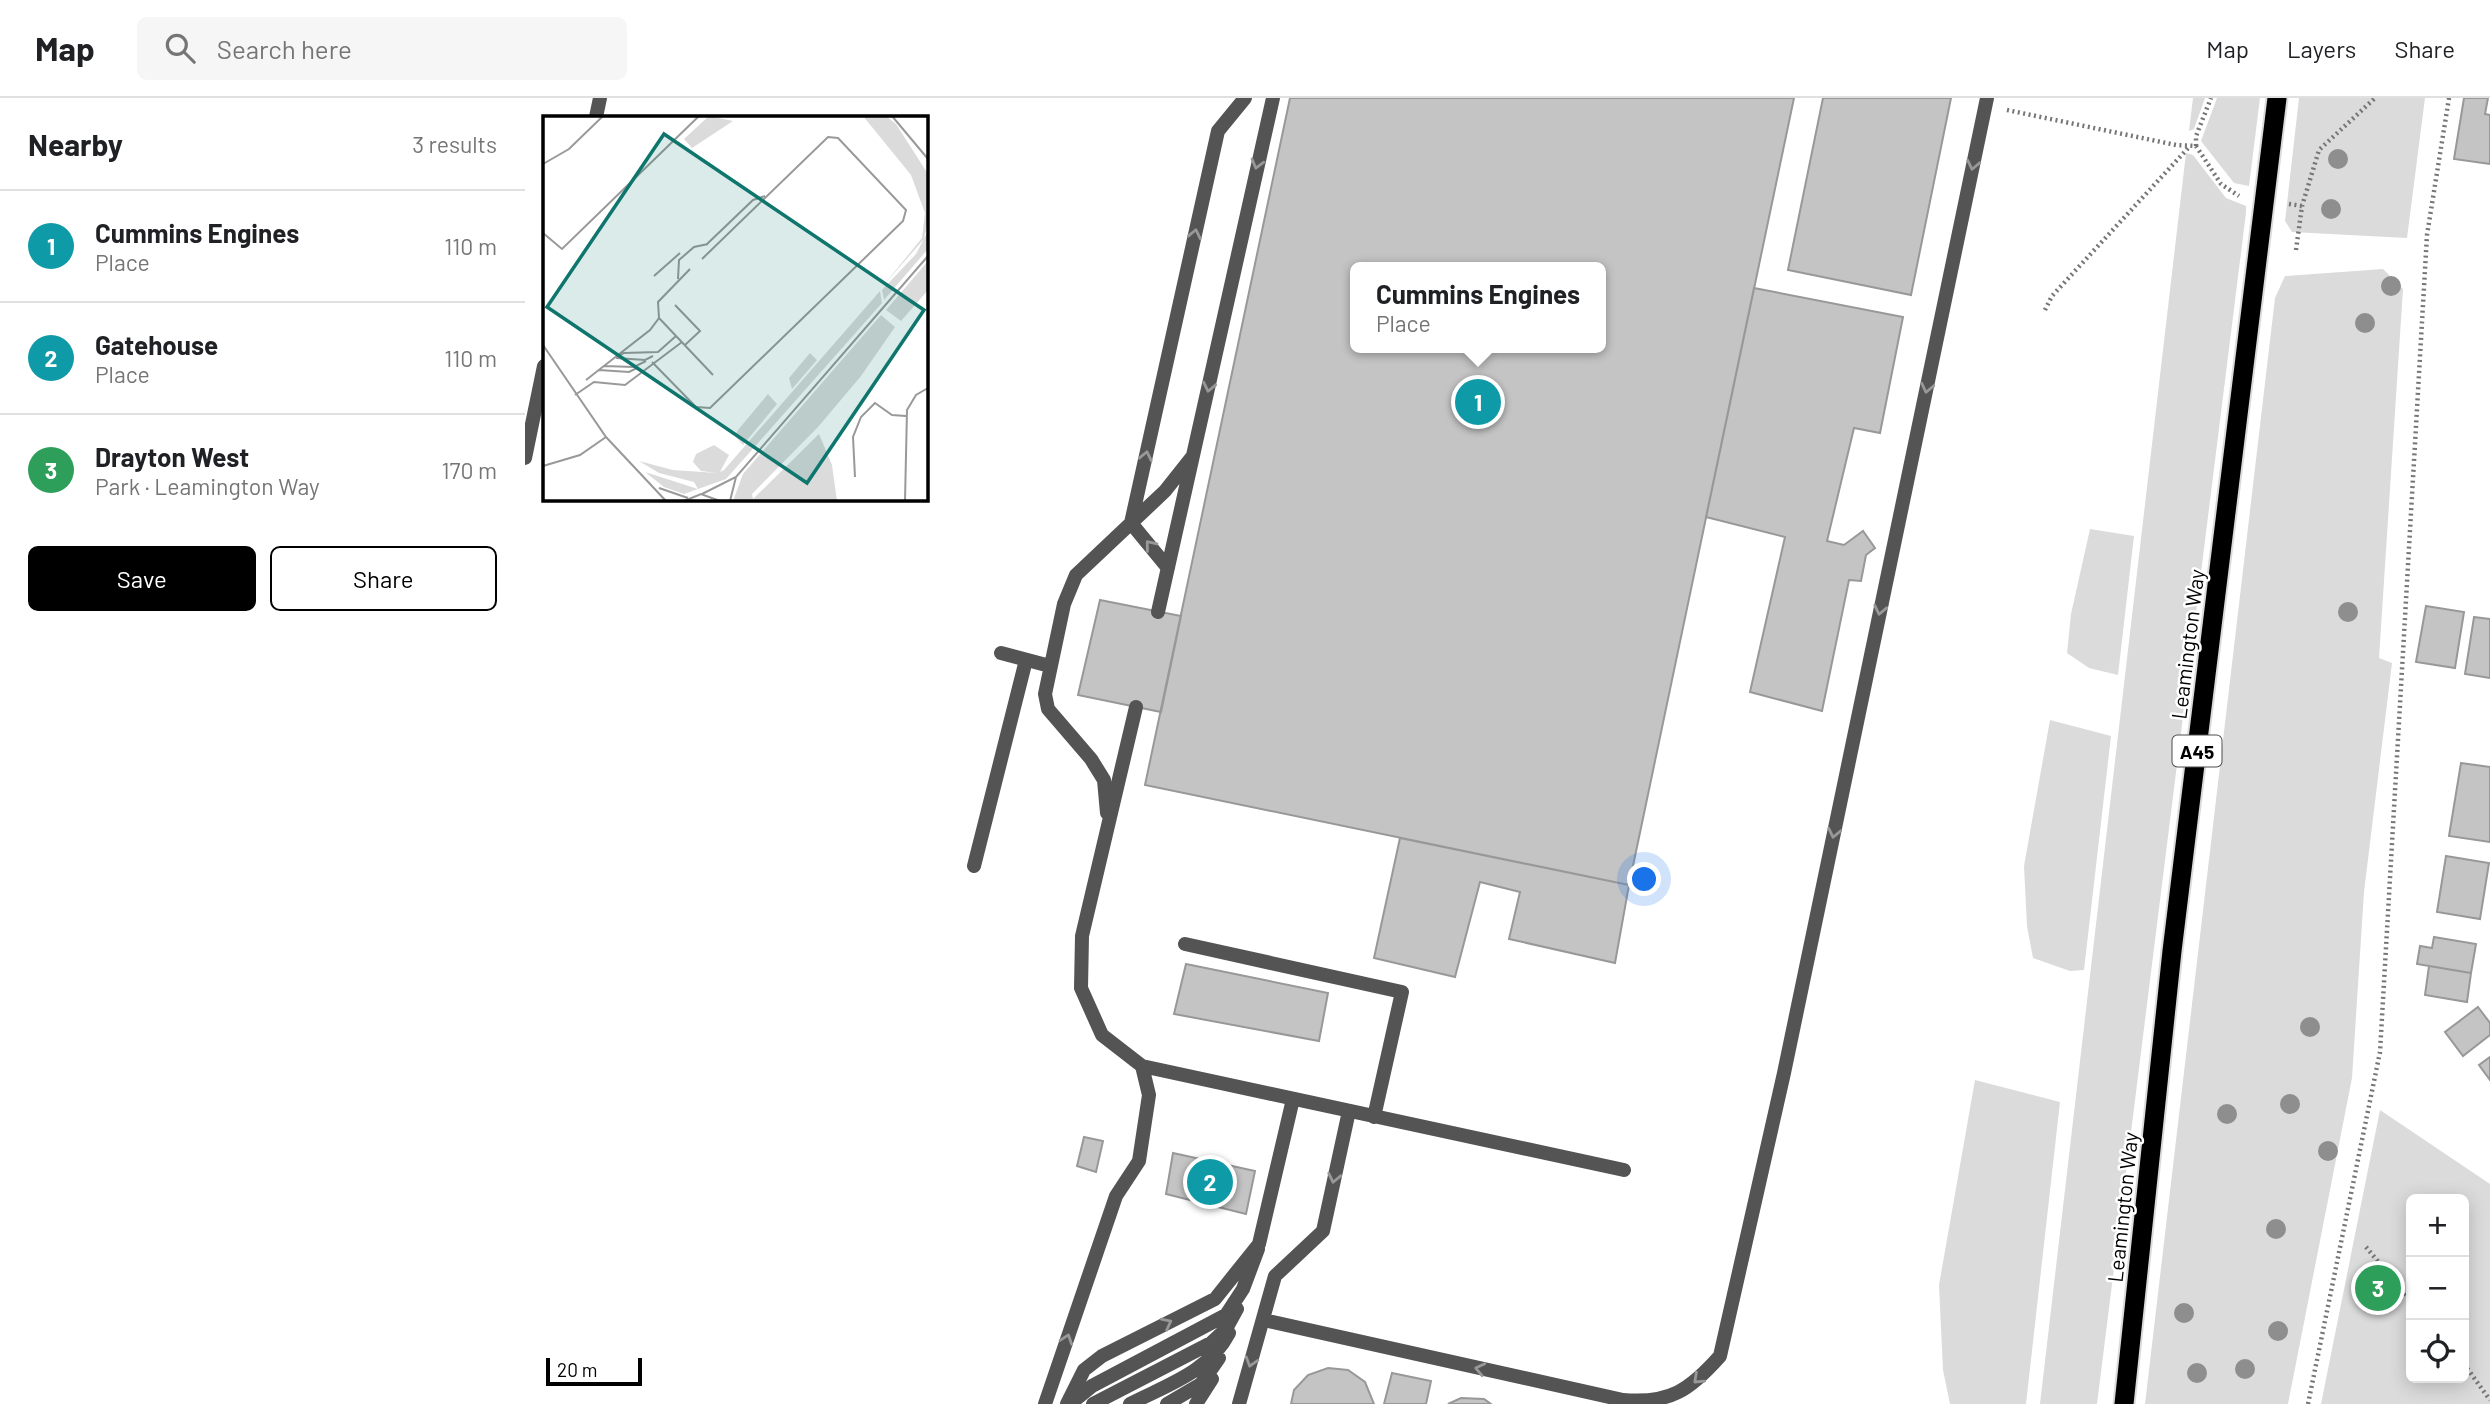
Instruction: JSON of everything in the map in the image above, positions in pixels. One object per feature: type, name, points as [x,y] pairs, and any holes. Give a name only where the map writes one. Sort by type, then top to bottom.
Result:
[{"type":"highway","name":"Leamington Way","points":[[2123,1404],[2174,937],[2277,98]]},
{"type":"street","points":[[596,116],[600,98]]},
{"type":"street","points":[[1131,523],[1218,131],[1245,98]]},
{"type":"street","points":[[1158,612],[1248,198],[1273,98]]},
{"type":"street","points":[[1264,1320],[1647,1402],[1674,1395],[1695,1385],[1720,1356],[1784,1073],[1987,102]]},
{"type":"street","points":[[525,458],[543,371]]},
{"type":"street","points":[[1105,838],[1107,807],[1104,780],[1091,759],[1048,709],[1045,694],[1049,666],[1064,604],[1076,575],[1165,491],[1194,455]]},
{"type":"street","points":[[1131,523],[1168,568]]},
{"type":"street","points":[[1001,653],[1049,666]]},
{"type":"street","points":[[974,866],[1026,660]]},
{"type":"street","points":[[1136,707],[1083,936],[1081,988],[1102,1035],[1142,1066],[1624,1170]]},
{"type":"street","points":[[1185,944],[1402,992],[1374,1116]]},
{"type":"street","points":[[1045,1404],[1116,1196],[1139,1161],[1149,1095],[1142,1066]]},
{"type":"street","points":[[1204,1404],[1254,1265],[1293,1099]]},
{"type":"street","points":[[1239,1404],[1275,1276],[1323,1231],[1349,1111]]},
{"type":"street","points":[[1069,1404],[1084,1370],[1102,1356],[1215,1299],[1259,1244]]},
{"type":"street","points":[[1069,1404],[1092,1386],[1219,1320],[1233,1306],[1254,1265]]},
{"type":"street","points":[[1093,1404],[1211,1343],[1226,1329],[1245,1293]]},
{"type":"street","points":[[1130,1404],[1210,1361],[1218,1352],[1237,1314]]},
{"type":"street","points":[[1167,1404],[1195,1390],[1209,1376],[1229,1337]]},
{"type":"street","points":[[1196,1404],[1221,1360]]},
{"type":"path","points":[[2045,310],[2052,296],[2194,145],[2211,98]]},
{"type":"path","points":[[2296,250],[2302,206],[2319,150],[2375,98]]},
{"type":"path","points":[[2308,1404],[2380,1052],[2427,235],[2449,98]]},
{"type":"path","points":[[1987,102],[2176,145],[2194,145]]},
{"type":"path","points":[[2194,145],[2221,184],[2234,195]]},
{"type":"path","points":[[2366,1247],[2406,1295]]},
{"type":"path","points":[[2469,1371],[2490,1400]]},
{"type":"shaded area","points":[[2193,98],[2205,98],[2194,129],[2189,131]]},
{"type":"shaded area","points":[[2217,98],[2260,98],[2249,186],[2234,183],[2201,141]]},
{"type":"shaded area","points":[[2299,98],[2425,98],[2407,238],[2292,232],[2285,221]]},
{"type":"shaded area","points":[[2186,153],[2193,155],[2226,198],[2246,206],[2246,213],[2097,1404],[2040,1404]]},
{"type":"shaded area","points":[[2383,269],[2403,289],[2379,658],[2392,663],[2364,892],[2352,1078],[2288,1404],[2145,1404],[2275,298],[2285,276]]},
{"type":"shaded area","points":[[2090,529],[2134,536],[2118,675],[2089,668],[2067,653],[2071,614]]},
{"type":"shaded area","points":[[2050,720],[2111,736],[2084,970],[2070,971],[2033,958],[2027,926],[2024,866]]},
{"type":"shaded area","points":[[1975,1080],[2060,1102],[2026,1404],[1950,1404],[1943,1370],[1939,1285]]},
{"type":"shaded area","points":[[2380,1110],[2490,1184],[2490,1404],[2321,1404]]},
{"type":"building","points":[[1290,98],[1794,98],[1629,885],[1145,785]]},
{"type":"building","points":[[1823,98],[1951,98],[1911,295],[1788,270]]},
{"type":"building","points":[[2464,98],[2488,98],[2485,114],[2490,115],[2490,164],[2454,159]]},
{"type":"building","points":[[1754,288],[1903,317],[1880,433],[1854,428],[1827,541],[1844,545],[1863,531],[1875,548],[1866,555],[1861,581],[1849,580],[1822,711],[1750,692],[1785,537],[1706,517]]},
{"type":"building","points":[[1100,600],[1181,616],[1161,712],[1078,695]]},
{"type":"building","points":[[2426,606],[2464,612],[2455,668],[2416,662]]},
{"type":"building","points":[[2474,617],[2490,619],[2490,678],[2465,674]]},
{"type":"building","points":[[2461,763],[2490,767],[2490,842],[2449,836]]},
{"type":"building","points":[[1400,838],[1629,885],[1615,963],[1509,939],[1520,892],[1480,882],[1455,977],[1374,958]]},
{"type":"building","points":[[2446,856],[2489,863],[2480,919],[2437,912]]},
{"type":"building","points":[[2434,937],[2476,944],[2471,973],[2417,964],[2420,946],[2432,948]]},
{"type":"building","points":[[1186,964],[1328,993],[1319,1041],[1174,1014]]},
{"type":"building","points":[[2429,966],[2471,973],[2467,1002],[2425,995]]},
{"type":"building","points":[[2478,1007],[2490,1023],[2490,1035],[2463,1056],[2445,1032]]},
{"type":"building","points":[[2490,1057],[2490,1080],[2479,1065]]},
{"type":"building","points":[[1084,1137],[1103,1141],[1096,1172],[1077,1166]]},
{"type":"building","points":[[1173,1153],[1255,1171],[1246,1214],[1166,1194]]},
{"type":"building","points":[[1328,1368],[1348,1370],[1365,1382],[1374,1404],[1291,1404],[1294,1390],[1308,1375]]},
{"type":"building","points":[[1392,1373],[1431,1381],[1426,1404],[1384,1404]]},
{"type":"building","points":[[1461,1398],[1484,1399],[1491,1404],[1448,1404]]},
{"type":"place","name":"Cummins Engines","points":[[1478,402]]},
{"type":"place","name":"Gatehouse","points":[[1210,1182]]},
{"type":"place","name":"Drayton West","points":[[2378,1288]]}]
